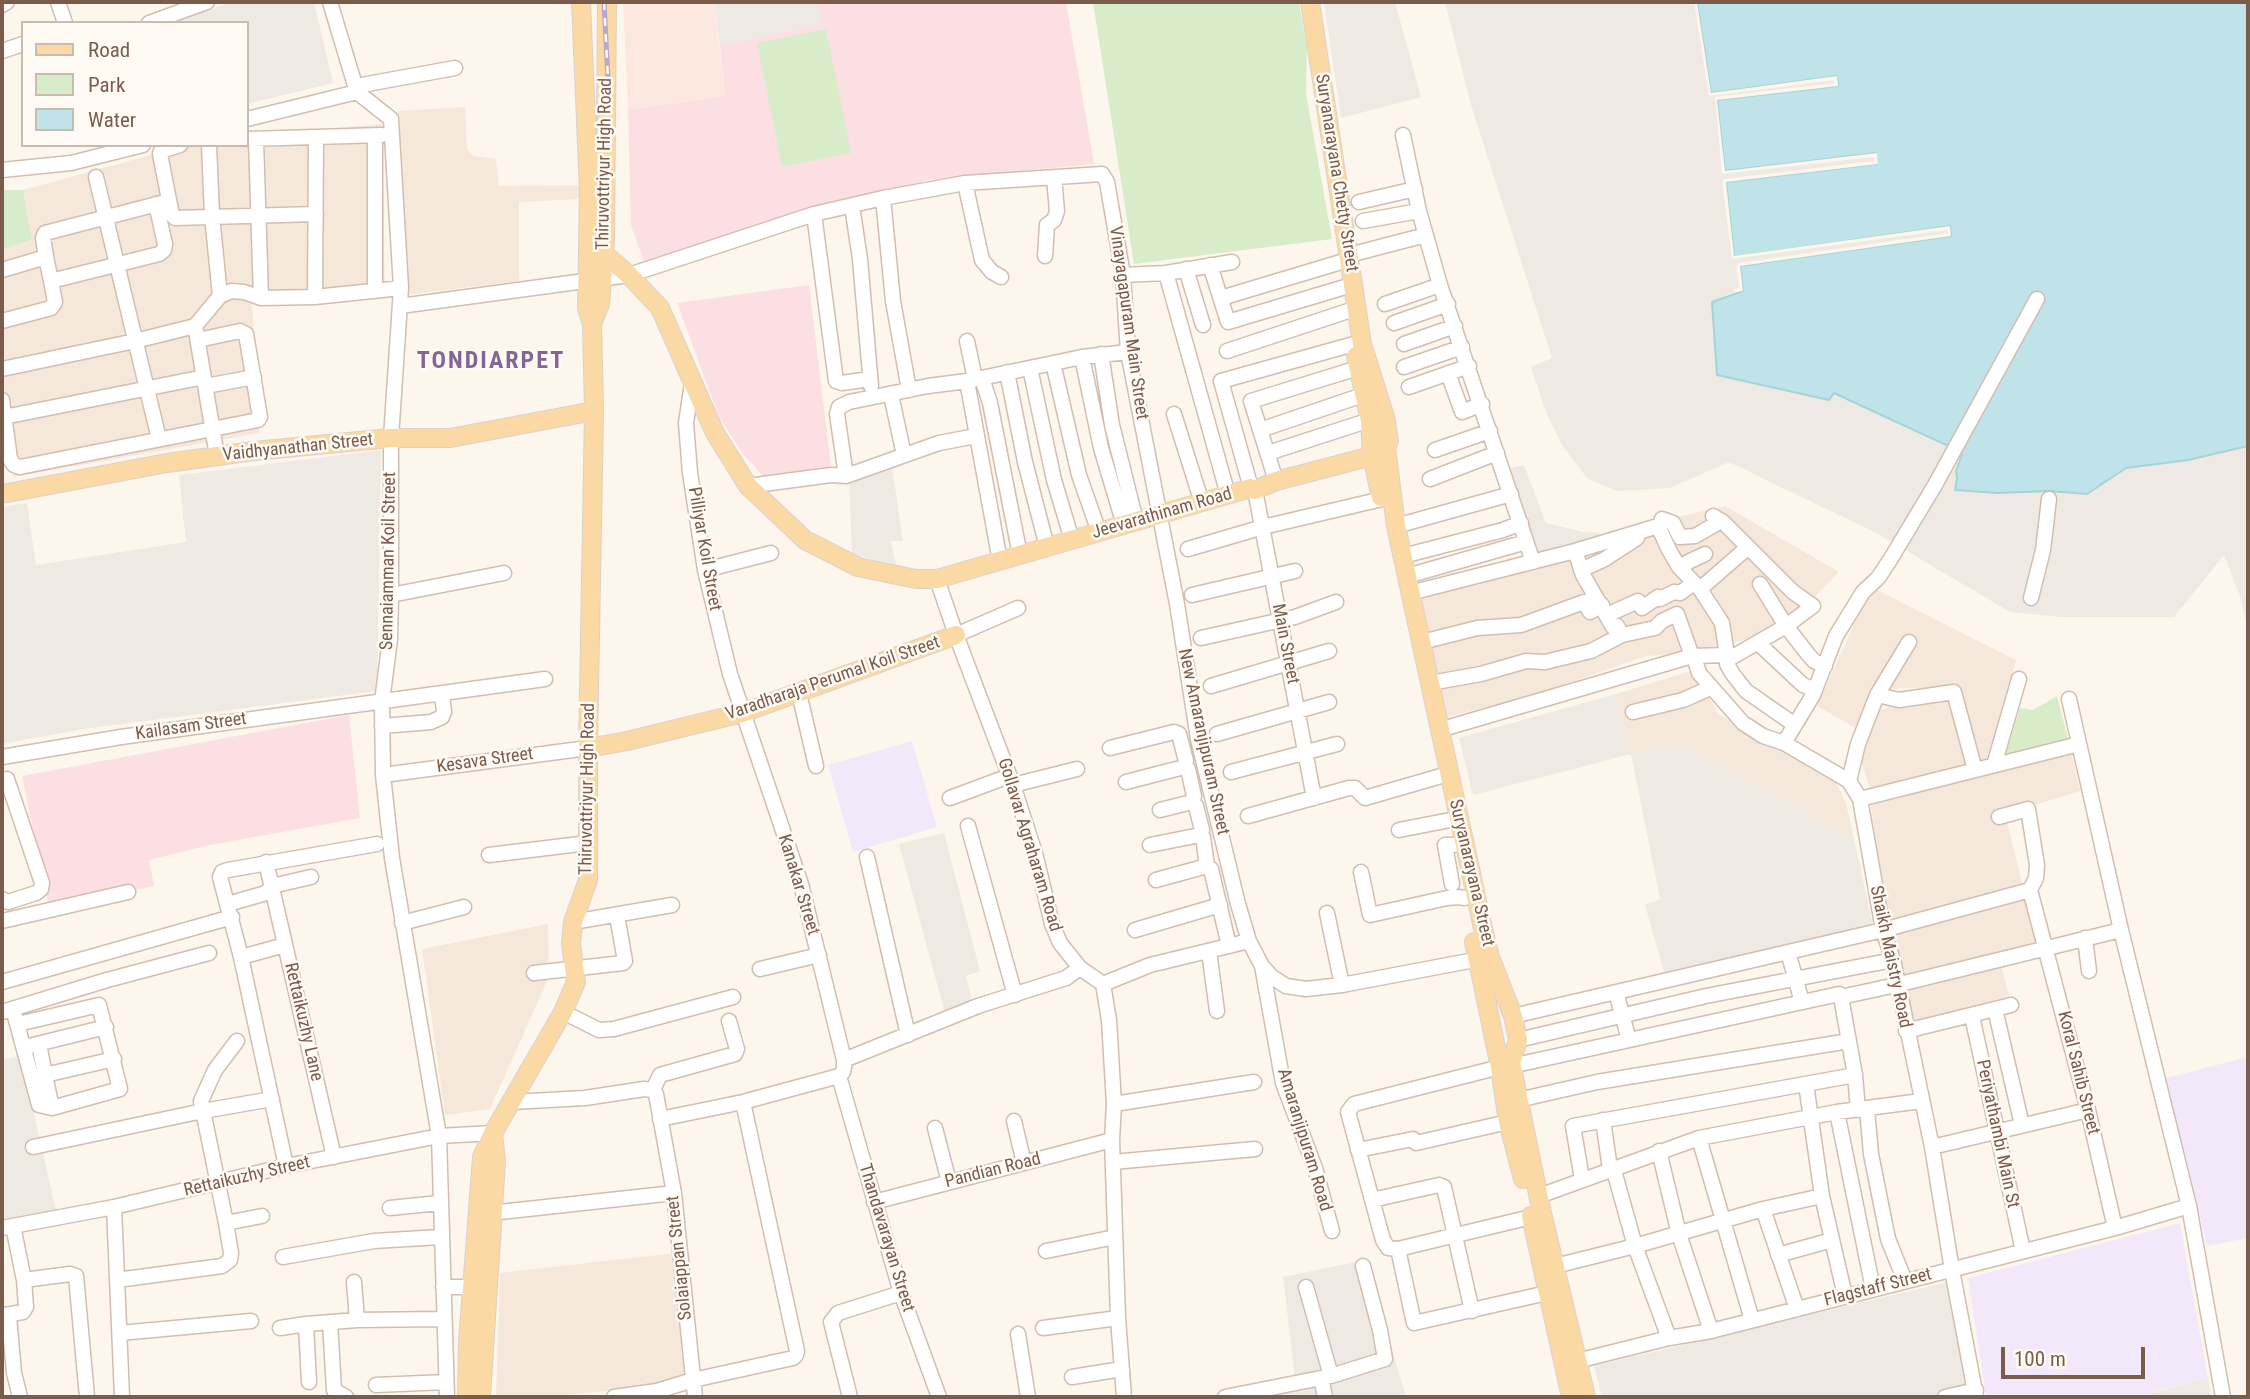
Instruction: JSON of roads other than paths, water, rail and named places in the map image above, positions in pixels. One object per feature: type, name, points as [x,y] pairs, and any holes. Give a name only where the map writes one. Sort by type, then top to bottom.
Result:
[{"type":"main road","name":"Thiruvottriyur High Road","points":[[581,2],[595,281]]},
{"type":"main road","name":"Thiruvottriyur High Road","points":[[480,1287],[482,1157],[493,1133],[563,1012],[576,982],[571,943],[573,922],[588,880],[594,411],[592,324],[587,308],[604,254],[607,2]]},
{"type":"main road","name":"Suryanarayana Chetty Street","points":[[1302,2],[1345,258],[1348,311],[1358,344]]},
{"type":"main road","name":"Suryanarayana Chetty Street","points":[[1310,2],[1358,344]]},
{"type":"main road","points":[[604,254],[629,275],[660,308],[715,433],[748,486],[805,540],[831,555],[858,567],[916,579],[937,579]]},
{"type":"main road","name":"Suryanarayana Street","points":[[1358,344],[1358,368],[1363,395],[1379,452],[1422,642],[1506,1067],[1518,1100],[1555,1266],[1571,1362],[1572,1397]]},
{"type":"main road","name":"Suryanarayana Street","points":[[1358,344],[1385,417],[1389,441],[1379,452],[1382,499],[1465,898],[1484,958],[1513,1016],[1518,1040],[1506,1067],[1508,1122],[1547,1293],[1586,1397]]},
{"type":"main road","name":"Vaidhyanathan Street","points":[[2,494],[167,463],[391,438],[450,438],[594,411]]},
{"type":"main road","name":"Jeevarathinam Road","points":[[937,579],[1379,452]]},
{"type":"main road","name":"Varadharaja Perumal Koil Street","points":[[588,748],[742,713],[956,635]]},
{"type":"main road","points":[[467,1397],[468,1342],[480,1287],[491,1213],[496,1161],[493,1133]]},
{"type":"main road","points":[[480,1287],[481,1397]]},
{"type":"street","points":[[2,5],[8,2]]},
{"type":"street","points":[[58,2],[64,21]]},
{"type":"street","points":[[155,21],[207,2]]},
{"type":"street","points":[[330,2],[356,89]]},
{"type":"street","points":[[2,51],[21,45]]},
{"type":"street","points":[[248,119],[356,89],[455,68]]},
{"type":"street","name":"Sennaiamman Koil Street","points":[[356,89],[391,119],[401,289],[391,438],[390,639],[382,702],[383,843],[402,923],[439,1136],[447,1397]]},
{"type":"street","points":[[261,298],[259,215],[252,139],[392,134]]},
{"type":"street","points":[[1403,135],[1419,211],[1440,285],[1533,562]]},
{"type":"street","points":[[375,136],[375,291]]},
{"type":"street","points":[[315,297],[316,137]]},
{"type":"street","points":[[2,170],[71,163],[135,147]]},
{"type":"street","points":[[51,281],[116,266],[159,254],[164,250],[161,151],[174,147]]},
{"type":"street","points":[[209,147],[212,216],[220,296]]},
{"type":"street","name":"Vinayagapuram Main Street","points":[[1054,178],[1102,174],[1107,182],[1124,275],[1128,352],[1158,515]]},
{"type":"street","points":[[96,177],[159,439]]},
{"type":"street","points":[[400,306],[629,275],[814,214],[965,183],[1054,178],[1057,211],[1054,220],[1047,225],[1045,256]]},
{"type":"street","points":[[965,183],[982,260],[992,272],[1002,277]]},
{"type":"street","points":[[1359,201],[1415,189]]},
{"type":"street","points":[[883,198],[893,301],[909,390]]},
{"type":"street","points":[[163,203],[175,218],[316,214]]},
{"type":"street","points":[[2,321],[51,308],[55,302],[43,238],[45,233],[163,203]]},
{"type":"street","points":[[852,206],[860,259],[873,398]]},
{"type":"street","points":[[1363,221],[1419,211]]},
{"type":"street","points":[[814,214],[836,381],[842,383],[870,379]]},
{"type":"street","points":[[1221,298],[1426,235]]},
{"type":"street","points":[[2,270],[46,257]]},
{"type":"street","points":[[1124,275],[1166,273],[1232,262]]},
{"type":"street","points":[[1210,265],[1228,322],[1345,287]]},
{"type":"street","points":[[1186,269],[1203,325]]},
{"type":"street","points":[[1166,273],[1228,495]]},
{"type":"street","points":[[1385,304],[1440,285]]},
{"type":"street","points":[[212,457],[194,331],[220,296],[237,290],[261,298],[315,297],[401,289]]},
{"type":"street","points":[[1784,743],[1815,690],[1836,636],[1863,593],[1878,578],[1934,485],[2037,299]]},
{"type":"street","points":[[1394,323],[1448,304]]},
{"type":"street","points":[[1227,351],[1348,311]]},
{"type":"street","points":[[1404,344],[1455,326]]},
{"type":"street","points":[[2,369],[194,331],[244,332],[260,417],[258,420],[20,467],[14,465],[10,459],[2,400]]},
{"type":"street","points":[[967,341],[975,379],[976,436],[1000,561]]},
{"type":"street","name":"Main Street","points":[[1314,798],[1263,527],[1221,381],[1358,344]]},
{"type":"street","points":[[1404,367],[1462,347]]},
{"type":"street","points":[[846,476],[837,414],[839,407],[849,402],[1082,357],[1128,352]]},
{"type":"street","points":[[1101,354],[1130,523]]},
{"type":"street","points":[[1082,357],[1101,448],[1130,523]]},
{"type":"street","points":[[1053,363],[1079,475],[1099,532]]},
{"type":"street","points":[[1409,387],[1469,366]]},
{"type":"street","points":[[1030,368],[1054,480],[1072,540]]},
{"type":"street","points":[[1276,481],[1251,401],[1358,368]]},
{"type":"street","points":[[1007,372],[1047,547]]},
{"type":"street","points":[[1448,373],[1462,412],[1482,404]]},
{"type":"street","points":[[4,417],[146,388],[202,380],[254,377]]},
{"type":"street","points":[[975,379],[990,403],[1020,555]]},
{"type":"street","name":"Pilliyar Koil Street","points":[[692,383],[686,423],[690,473],[705,570],[742,713]]},
{"type":"street","points":[[891,395],[904,455]]},
{"type":"street","points":[[1260,430],[1363,395]]},
{"type":"street","points":[[1174,414],[1202,503]]},
{"type":"street","points":[[1268,453],[1370,420]]},
{"type":"street","points":[[1435,450],[1490,431]]},
{"type":"street","points":[[748,486],[831,475],[846,476],[939,443],[976,436]]},
{"type":"street","points":[[1430,479],[1497,453]]},
{"type":"street","points":[[1396,526],[1511,494]]},
{"type":"street","points":[[1188,549],[1263,527],[1382,499]]},
{"type":"street","points":[[2031,598],[2043,550],[2049,499]]},
{"type":"street","name":"New Amaranjipuram Street","points":[[1158,515],[1177,604],[1198,739],[1238,904],[1249,941],[1262,966]]},
{"type":"street","points":[[1439,730],[1693,657],[1728,657],[1758,643],[1813,606],[1793,592],[1717,518],[1695,536],[1680,537],[1673,523],[1662,519]]},
{"type":"street","points":[[1403,556],[1521,523]]},
{"type":"street","points":[[1409,584],[1533,562],[1658,526],[1668,550],[1722,623],[1727,664],[1732,673],[1746,691],[1795,725]]},
{"type":"street","points":[[1581,570],[1639,538],[1645,530]]},
{"type":"street","points":[[1409,584],[1526,542]]},
{"type":"street","points":[[1422,642],[1477,628],[1521,625],[1584,601],[1590,612],[1638,601],[1642,608],[1658,597],[1660,599],[1697,586],[1747,548]]},
{"type":"street","points":[[1430,683],[1481,674],[1526,661],[1545,662],[1591,650],[1622,635],[1617,626],[1613,627],[1581,570],[1576,551]]},
{"type":"street","points":[[705,570],[771,553]]},
{"type":"street","points":[[1681,569],[1688,562],[1705,554]]},
{"type":"street","points":[[1192,595],[1295,571]]},
{"type":"street","points":[[391,594],[504,573]]},
{"type":"street","name":"Gollavar Agraharam Road","points":[[937,579],[1011,780],[1035,853],[1052,924],[1060,943],[1080,968],[1103,984]]},
{"type":"street","points":[[1760,584],[1786,626],[1814,661],[1825,666]]},
{"type":"street","points":[[1201,638],[1280,618],[1295,617],[1336,602]]},
{"type":"street","points":[[956,635],[1018,608]]},
{"type":"street","name":"Shaikh Maistry Road","points":[[1622,635],[1655,628],[1662,621],[1677,614],[1688,637],[1699,673],[1743,723],[1763,736],[1784,743],[1849,781],[1860,799],[1883,930],[1893,960],[1896,985],[1932,1147],[1976,1394]]},
{"type":"street","points":[[1849,781],[1858,744],[1877,695],[1909,642]]},
{"type":"street","points":[[1758,643],[1803,685],[1815,690]]},
{"type":"street","points":[[1211,686],[1329,651]]},
{"type":"street","name":"Kailasam Street","points":[[3,757],[121,737],[545,679]]},
{"type":"street","points":[[1994,765],[2020,679]]},
{"type":"street","points":[[1633,712],[1683,700],[1710,688]]},
{"type":"street","points":[[1877,695],[1899,700],[1954,692],[1975,770]]},
{"type":"street","points":[[799,693],[816,766]]},
{"type":"street","points":[[382,726],[431,722],[442,717],[442,695]]},
{"type":"street","points":[[2069,699],[2121,930],[2189,1206],[2222,1397]]},
{"type":"street","points":[[1217,734],[1329,702]]},
{"type":"street","name":"Kanakar Street","points":[[742,713],[800,884],[844,1060]]},
{"type":"street","points":[[1110,748],[1177,732],[1186,761],[1184,767]]},
{"type":"street","points":[[1231,772],[1338,744]]},
{"type":"street","points":[[1860,799],[2079,744]]},
{"type":"street","name":"Kesava Street","points":[[383,775],[588,748]]},
{"type":"street","points":[[2,899],[8,902],[36,893],[43,883],[5,780],[3,757]]},
{"type":"street","points":[[1126,782],[1184,767]]},
{"type":"street","points":[[1184,767],[1188,769],[1194,796],[1192,802]]},
{"type":"street","points":[[950,799],[1011,780],[1077,769]]},
{"type":"street","points":[[1248,816],[1352,787],[1365,797],[1441,776]]},
{"type":"street","points":[[1160,810],[1192,802]]},
{"type":"street","points":[[1192,802],[1196,806],[1202,830],[1200,835]]},
{"type":"street","points":[[1513,1016],[1883,930],[2030,890],[2036,878],[2037,865],[2028,810],[1999,817]]},
{"type":"street","points":[[1399,830],[1450,820]]},
{"type":"street","points":[[968,826],[1015,995]]},
{"type":"street","points":[[1200,835],[1203,837],[1207,866],[1211,869],[1230,946]]},
{"type":"street","points":[[1150,845],[1200,835]]},
{"type":"street","points":[[286,1166],[241,957],[220,877],[222,872],[266,862],[383,843]]},
{"type":"street","points":[[489,855],[588,843]]},
{"type":"street","points":[[1452,884],[1445,845],[1454,845]]},
{"type":"street","points":[[867,857],[908,1035]]},
{"type":"street","name":"Rettaikuzhy Lane","points":[[266,862],[334,1157]]},
{"type":"street","points":[[1156,880],[1207,866]]},
{"type":"street","points":[[1361,872],[1370,915],[1427,902],[1465,898]]},
{"type":"street","points":[[2,982],[99,955],[230,911],[266,893],[272,886],[311,877]]},
{"type":"street","name":"Koral Sahib Street","points":[[2030,890],[2088,1110],[2115,1228]]},
{"type":"street","points":[[2,921],[128,892]]},
{"type":"street","points":[[573,922],[672,905]]},
{"type":"street","points":[[1135,930],[1220,905]]},
{"type":"street","points":[[402,923],[464,907]]},
{"type":"street","points":[[1327,913],[1342,985]]},
{"type":"street","points":[[534,973],[623,963],[625,961],[617,915]]},
{"type":"street","points":[[1531,1217],[1398,1249],[1388,1248],[1384,1244],[1348,1112],[1354,1104],[1506,1067],[1839,994],[1841,996],[1896,985],[2121,930]]},
{"type":"street","points":[[2085,938],[2090,971]]},
{"type":"street","points":[[1124,1397],[1112,1162],[1114,1104],[1109,1020],[1103,984],[1150,965],[1249,941]]},
{"type":"street","points":[[241,957],[285,945]]},
{"type":"street","points":[[1209,950],[1217,1011]]},
{"type":"street","points":[[1788,952],[1802,1002]]},
{"type":"street","points":[[52,1108],[45,1075],[32,1046],[5,1010],[209,953]]},
{"type":"street","points":[[99,955],[107,980]]},
{"type":"street","points":[[760,969],[819,955]]},
{"type":"street","points":[[1262,966],[1286,986],[1306,989],[1342,985],[1484,958]]},
{"type":"street","points":[[1518,1040],[1709,996],[1893,960]]},
{"type":"street","name":"Amaranjipuram Road","points":[[1262,966],[1283,1083],[1315,1168],[1332,1231]]},
{"type":"street","points":[[660,1119],[743,1102],[839,1076],[843,1072],[844,1060],[978,1006],[1066,978],[1080,968]]},
{"type":"street","points":[[1703,972],[1709,996]]},
{"type":"street","points":[[1616,992],[1629,1040]]},
{"type":"street","points":[[1841,996],[1888,1239],[1905,1281]]},
{"type":"street","points":[[563,1012],[599,1030],[614,1030],[733,997]]},
{"type":"street","points":[[18,1024],[97,1004],[101,1008],[120,1089],[52,1108],[39,1105],[32,1046]]},
{"type":"street","points":[[1906,1031],[2011,1005]]},
{"type":"street","points":[[1996,1009],[2022,1125]]},
{"type":"street","name":"Periyathambi Main St","points":[[1972,1016],[2023,1251]]},
{"type":"street","points":[[512,1102],[585,1098],[653,1090],[660,1075],[735,1054],[737,1048],[729,1021]]},
{"type":"street","points":[[32,1046],[106,1027]]},
{"type":"street","points":[[117,1280],[227,1264],[231,1253],[201,1101],[215,1070],[237,1041]]},
{"type":"street","points":[[1518,1100],[1597,1082],[1849,1041]]},
{"type":"street","points":[[45,1075],[114,1059]]},
{"type":"street","points":[[1582,1180],[1573,1126],[1855,1075]]},
{"type":"street","name":"Thandavarayan Street","points":[[839,1076],[901,1293],[939,1397]]},
{"type":"street","points":[[1114,1104],[1254,1083]]},
{"type":"street","points":[[1806,1084],[1822,1196],[1845,1296]]},
{"type":"street","name":"Solaiappan Street","points":[[653,1090],[656,1094],[674,1193],[695,1397]]},
{"type":"street","points":[[33,1147],[272,1099]]},
{"type":"street","points":[[1539,1196],[1699,1138],[1837,1112],[1921,1101]]},
{"type":"street","points":[[614,1397],[657,1391],[693,1380],[793,1358],[797,1351],[743,1102]]},
{"type":"street","points":[[1932,1147],[2088,1110]]},
{"type":"street","points":[[1837,1112],[1873,1289]]},
{"type":"street","points":[[1604,1120],[1611,1168],[1669,1338]]},
{"type":"street","points":[[1014,1122],[1024,1163]]},
{"type":"street","points":[[1358,1150],[1413,1139],[1416,1143],[1508,1122]]},
{"type":"street","points":[[935,1128],[949,1182]]},
{"type":"street","name":"Rettaikuzhy Street","points":[[8,1227],[114,1207],[286,1166],[439,1136],[493,1133]]},
{"type":"street","points":[[1699,1138],[1752,1320]]},
{"type":"street","name":"Pandian Road","points":[[874,1202],[1112,1140]]},
{"type":"street","points":[[1112,1162],[1255,1149]]},
{"type":"street","points":[[1659,1152],[1679,1234],[1711,1331]]},
{"type":"street","points":[[1372,1200],[1439,1185],[1446,1190],[1472,1311]]},
{"type":"street","points":[[491,1213],[674,1193]]},
{"type":"street","points":[[1555,1266],[1636,1246],[1763,1209],[1822,1196]]},
{"type":"street","points":[[390,1208],[439,1203]]},
{"type":"street","name":"Flagstaff Street","points":[[1571,1362],[1669,1338],[1711,1331],[2115,1228],[2189,1206]]},
{"type":"street","points":[[114,1207],[122,1397]]},
{"type":"street","points":[[1763,1209],[1797,1309]]},
{"type":"street","points":[[226,1223],[262,1216]]},
{"type":"street","points":[[3,1315],[25,1310],[24,1280],[8,1227]]},
{"type":"street","points":[[283,1257],[374,1241],[440,1237]]},
{"type":"street","points":[[1046,1251],[1115,1237]]},
{"type":"street","points":[[1778,1255],[1832,1240]]},
{"type":"street","points":[[1398,1249],[1413,1324],[1547,1293]]},
{"type":"street","points":[[1225,1397],[1326,1377],[1385,1359],[1363,1266]]},
{"type":"street","points":[[24,1280],[70,1274],[76,1276],[87,1397]]},
{"type":"street","points":[[355,1282],[357,1320]]},
{"type":"street","points":[[443,1287],[480,1287]]},
{"type":"street","points":[[1306,1287],[1326,1377],[1325,1397]]},
{"type":"street","points":[[850,1397],[831,1322],[838,1313],[901,1293]]},
{"type":"street","points":[[3,1315],[9,1317],[14,1373],[20,1397]]},
{"type":"street","points":[[1043,1328],[1118,1318]]},
{"type":"street","points":[[280,1328],[357,1320],[443,1319]]},
{"type":"street","points":[[120,1333],[251,1321]]},
{"type":"street","points":[[330,1322],[334,1390],[346,1397]]},
{"type":"street","points":[[306,1324],[309,1382]]},
{"type":"street","points":[[1018,1334],[1028,1397]]},
{"type":"street","points":[[1072,1377],[1122,1370]]},
{"type":"street","points":[[376,1385],[446,1382]]},
{"type":"street","points":[[1945,1397],[1976,1394]]},
{"type":"water","points":[[1697,2],[2248,2],[2248,446],[2188,460],[2126,468],[2087,494],[1955,490],[1956,471],[1962,455],[1959,451],[1834,393],[1829,400],[1717,375],[1712,302],[1743,291],[1740,266],[1951,236],[1950,226],[1734,257],[1726,182],[1877,164],[1876,153],[1725,171],[1717,100],[1838,86],[1837,76],[1711,93]]},
{"type":"railway","points":[[604,2],[608,80]]},
{"type":"district","name":"TONDIARPET","points":[[491,362]]}]
